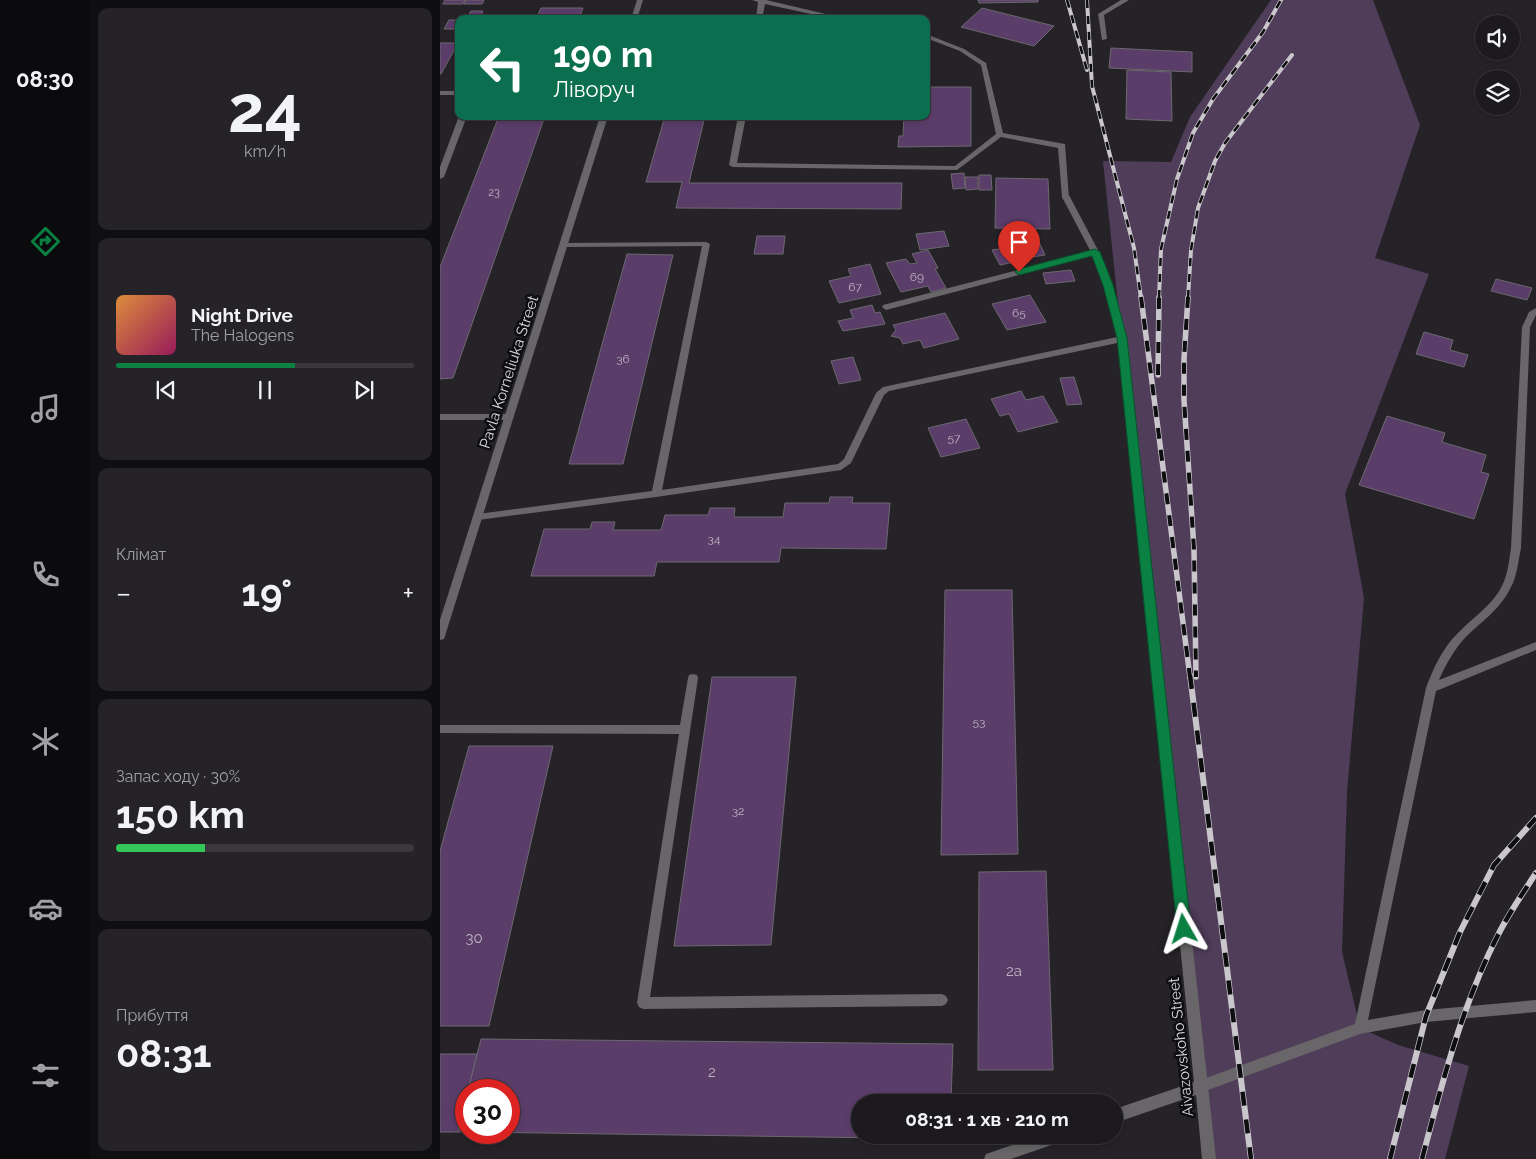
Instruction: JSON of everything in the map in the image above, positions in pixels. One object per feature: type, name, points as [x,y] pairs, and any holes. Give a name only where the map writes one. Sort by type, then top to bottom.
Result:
[{"type":"street","points":[[635,15],[640,0]]},
{"type":"street","points":[[1104,39],[1101,14],[1126,0]]},
{"type":"street","points":[[758,15],[758,1],[825,15]]},
{"type":"street","points":[[741,120],[733,165],[957,168],[1000,135],[984,64],[962,50],[930,38]]},
{"type":"street","points":[[440,93],[455,93]]},
{"type":"street","points":[[440,178],[462,120]]},
{"type":"street","name":"Pavla Korneliuka Street","points":[[440,636],[603,120]]},
{"type":"street","name":"Aivazovskoho Street","points":[[1000,135],[1062,146],[1066,197],[1095,252],[1108,285],[1122,338],[1209,1159]]},
{"type":"street","points":[[564,244],[706,244],[656,494]]},
{"type":"street","points":[[886,307],[1095,252]]},
{"type":"street","points":[[1360,1028],[1431,688],[1441,662],[1456,642],[1494,606],[1504,592],[1510,578],[1516,548],[1526,327],[1532,314],[1536,311]]},
{"type":"street","points":[[478,517],[656,494],[841,467],[848,461],[880,393],[886,388],[1122,338]]},
{"type":"street","points":[[440,417],[509,417]]},
{"type":"street","points":[[1431,688],[1536,646]]},
{"type":"street","points":[[692,678],[643,1003],[942,1000]]},
{"type":"street","points":[[440,729],[684,730]]},
{"type":"street","points":[[1123,1113],[1360,1028],[1426,1016],[1536,1006]]},
{"type":"street","points":[[991,1159],[1034,1144]]},
{"type":"shaded area","points":[[1271,0],[1373,0],[1420,125],[1375,258],[1429,274],[1345,494],[1364,598],[1347,792],[1342,952],[1360,1028],[1398,1045],[1469,1066],[1445,1159],[1208,1159],[1103,161],[1171,162],[1190,117]]},
{"type":"building","points":[[445,0],[465,0],[463,4],[443,4]]},
{"type":"building","points":[[466,0],[484,0],[482,4],[464,4]]},
{"type":"building","points":[[978,0],[1038,0],[1038,2],[979,3]]},
{"type":"building","points":[[541,8],[583,8],[580,15],[538,15]]},
{"type":"building","points":[[982,8],[1054,26],[1034,46],[961,27]]},
{"type":"building","points":[[471,11],[483,11],[481,15],[468,15]]},
{"type":"building","points":[[449,20],[455,20],[454,29],[444,29]]},
{"type":"building","points":[[440,43],[455,43],[455,48],[440,74]]},
{"type":"building","points":[[1111,48],[1192,52],[1192,72],[1109,68]]},
{"type":"building","points":[[1127,70],[1171,72],[1172,121],[1126,119]]},
{"type":"building","points":[[930,87],[971,87],[971,146],[898,147],[899,136],[903,136],[904,120],[930,120]]},
{"type":"building","points":[[497,120],[544,120],[453,378],[440,379],[440,267]]},
{"type":"building","points":[[664,120],[704,120],[689,183],[902,183],[901,209],[676,208],[682,182],[646,182]]},
{"type":"building","points":[[964,173],[965,188],[953,189],[951,174]]},
{"type":"building","points":[[979,175],[991,175],[992,190],[979,190]]},
{"type":"building","points":[[965,177],[978,177],[978,189],[966,190]]},
{"type":"building","points":[[996,178],[1048,179],[1050,229],[995,228]]},
{"type":"building","points":[[944,231],[949,246],[920,250],[916,234]]},
{"type":"building","points":[[757,236],[785,236],[783,254],[754,254]]},
{"type":"building","points":[[1039,242],[1045,255],[1032,257],[1026,244]]},
{"type":"building","points":[[1012,247],[1019,261],[1000,265],[992,250]]},
{"type":"building","points":[[928,250],[938,268],[935,269],[946,288],[931,292],[928,286],[901,292],[886,263],[906,259],[910,264],[917,263],[912,254]]},
{"type":"building","points":[[627,254],[673,255],[623,464],[569,464]]},
{"type":"building","points":[[870,264],[881,294],[839,303],[829,281],[851,276],[848,269]]},
{"type":"building","points":[[1071,270],[1075,281],[1046,284],[1043,273]]},
{"type":"building","points":[[1496,279],[1532,288],[1527,300],[1491,291]]},
{"type":"building","points":[[1030,295],[1046,322],[1007,330],[992,304]]},
{"type":"building","points":[[872,305],[875,313],[880,312],[885,324],[843,331],[838,321],[853,318],[850,310]]},
{"type":"building","points":[[945,313],[959,339],[924,348],[920,340],[903,344],[900,338],[891,336],[896,330],[893,325]]},
{"type":"building","points":[[1424,332],[1453,340],[1450,350],[1468,355],[1464,367],[1416,354]]},
{"type":"building","points":[[853,357],[861,380],[839,384],[831,361]]},
{"type":"building","points":[[1074,377],[1082,404],[1067,405],[1060,378]]},
{"type":"building","points":[[1021,391],[1026,400],[1043,396],[1058,422],[1018,432],[1009,414],[1000,416],[991,399]]},
{"type":"building","points":[[1387,416],[1445,433],[1442,442],[1486,455],[1481,472],[1489,474],[1474,519],[1359,485]]},
{"type":"building","points":[[966,419],[980,448],[941,457],[928,428]]},
{"type":"building","points":[[830,497],[853,497],[852,503],[890,503],[886,549],[781,548],[779,562],[657,562],[654,576],[531,576],[544,529],[590,529],[592,522],[615,522],[613,530],[661,530],[665,515],[708,515],[710,508],[735,508],[734,517],[783,517],[785,503],[829,503]]},
{"type":"building","points":[[945,590],[1012,590],[1018,854],[941,855]]},
{"type":"building","points":[[712,677],[796,677],[771,945],[674,946]]},
{"type":"building","points":[[469,746],[553,746],[489,1026],[440,1026],[440,851]]},
{"type":"building","points":[[1046,871],[1053,1070],[978,1070],[979,872]]},
{"type":"building","points":[[481,1039],[953,1044],[951,1094],[851,1094],[851,1138],[520,1133],[520,1079],[471,1079]]},
{"type":"building","points":[[440,1054],[477,1054],[471,1079],[455,1079],[455,1132],[440,1132]]},
{"type":"railway","points":[[1067,0],[1087,70]]},
{"type":"railway","points":[[1087,0],[1092,86],[1134,248],[1141,298]]},
{"type":"railway","points":[[1159,298],[1161,249],[1177,179],[1193,133],[1213,99],[1263,32],[1281,0]]},
{"type":"railway","points":[[1188,298],[1191,250],[1198,208],[1215,161],[1225,143],[1292,55]]},
{"type":"railway","points":[[1141,297],[1190,677]]},
{"type":"railway","points":[[1158,375],[1159,297]]},
{"type":"railway","points":[[1188,297],[1184,359],[1184,400],[1194,549],[1196,677]]},
{"type":"railway","points":[[1190,675],[1251,1159]]},
{"type":"railway","points":[[1390,1159],[1426,1016],[1460,932],[1494,865],[1536,818]]},
{"type":"railway","points":[[1422,1159],[1445,1073],[1474,989],[1502,927],[1536,873]]},
{"type":"route","points":[[1019,272],[1095,252],[1108,285],[1122,338],[1184,929]]}]
